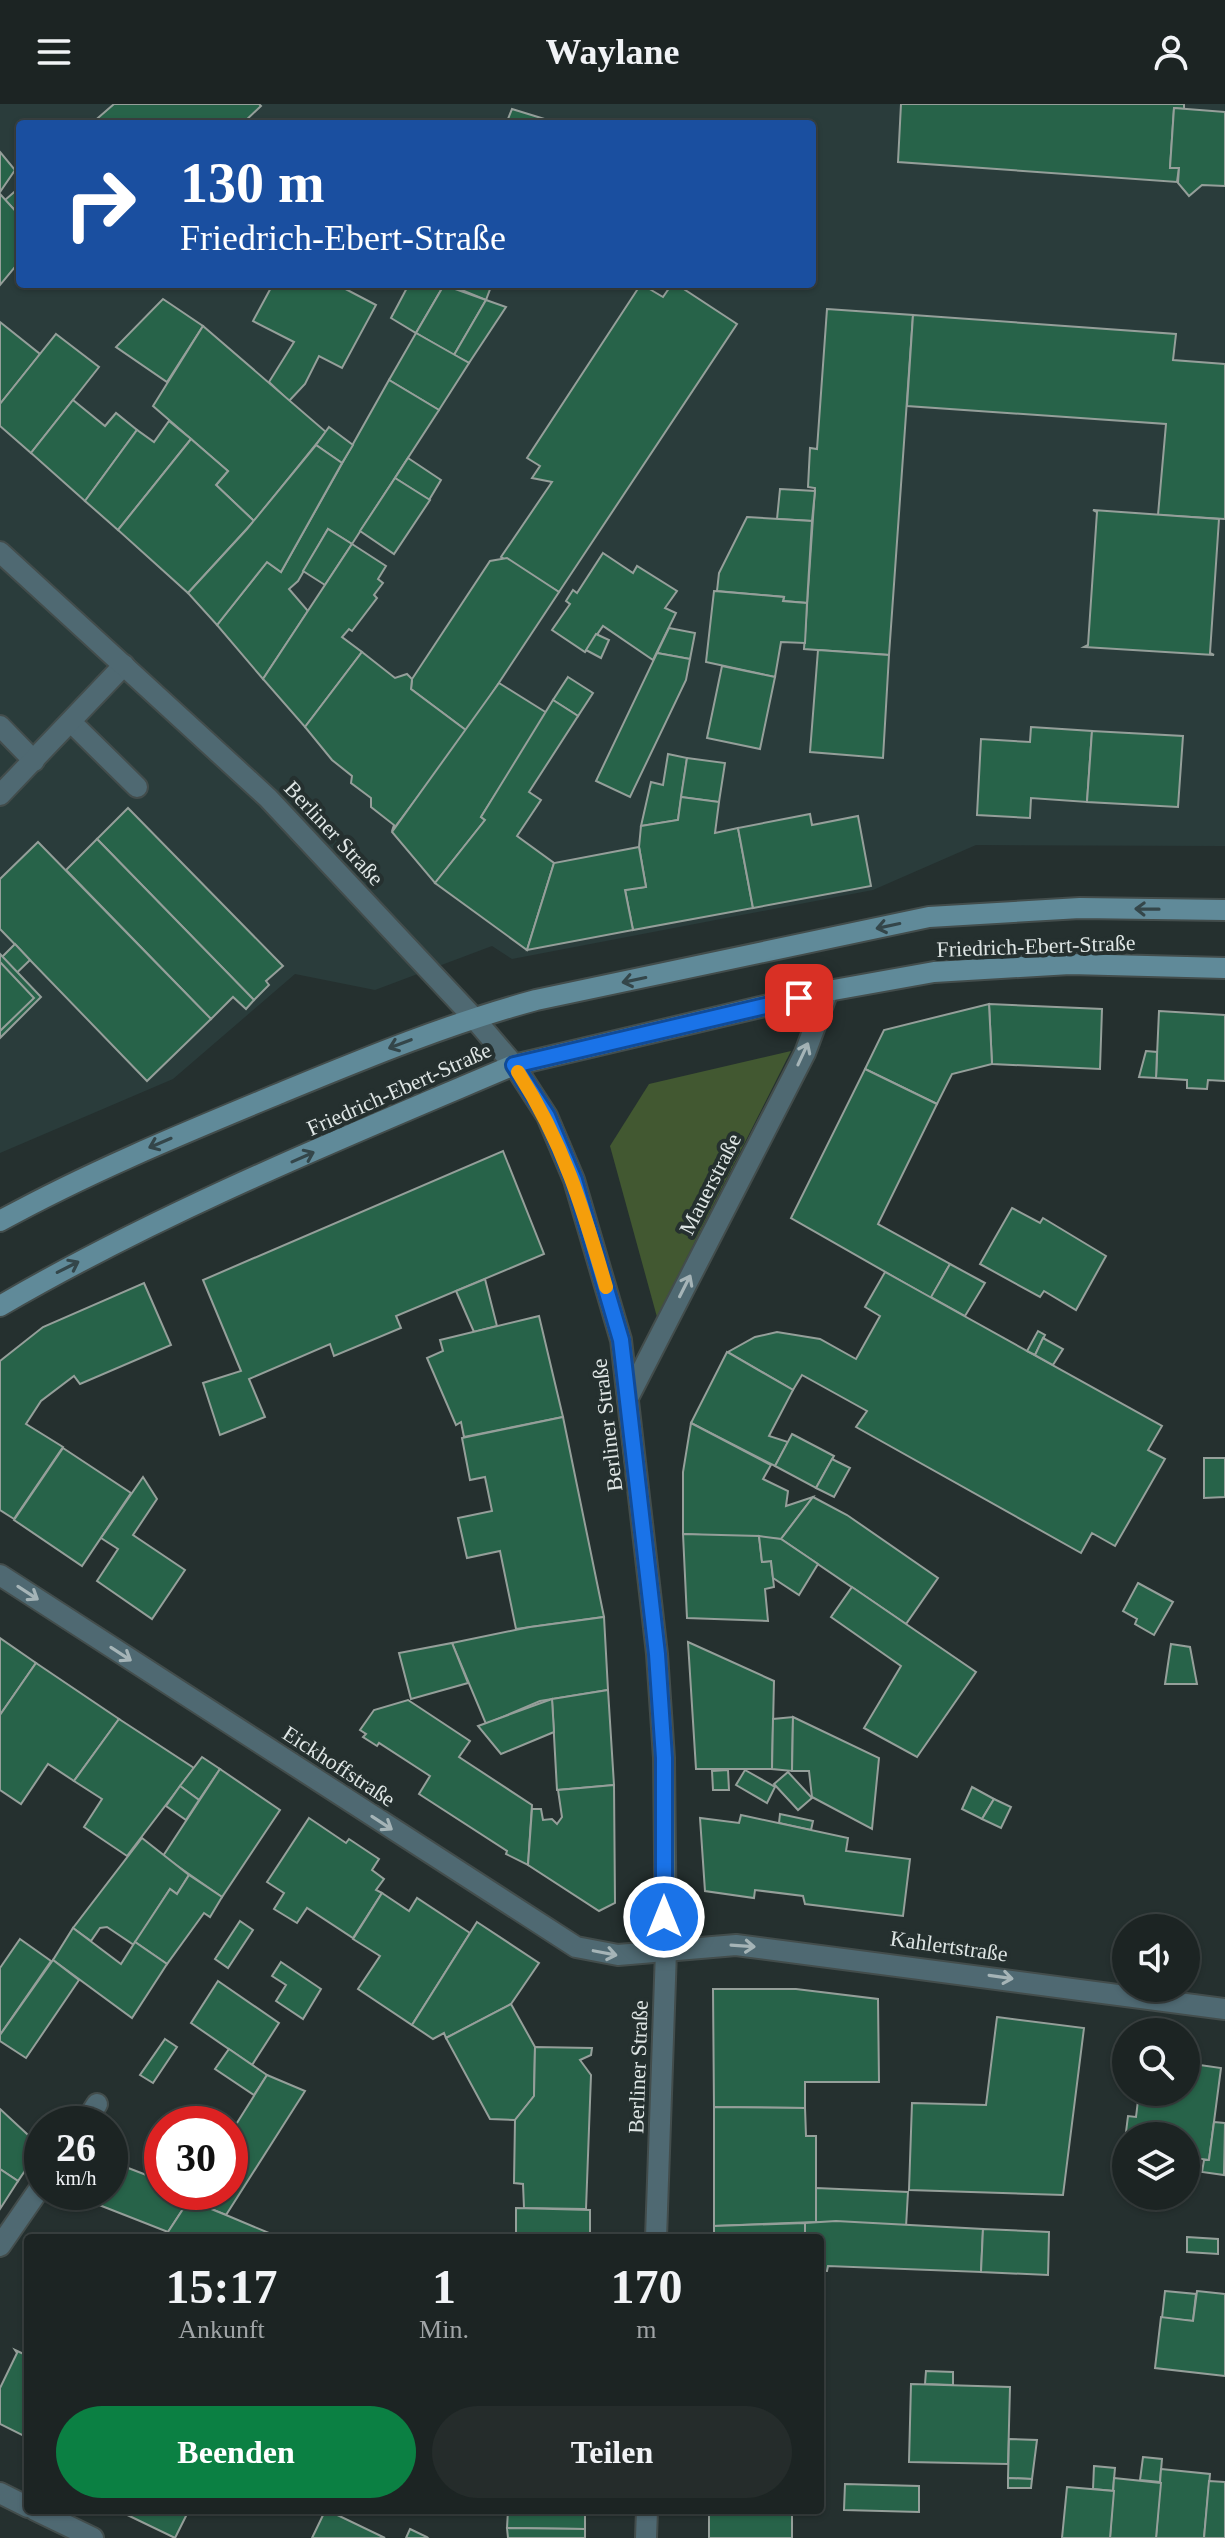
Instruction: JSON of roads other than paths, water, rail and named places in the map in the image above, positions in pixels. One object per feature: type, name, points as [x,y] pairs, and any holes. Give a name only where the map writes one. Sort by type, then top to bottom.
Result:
[{"type":"main road","name":"Friedrich-Ebert-Straße","points":[[0,1221],[155,1145],[473,1017],[536,1000],[929,917],[1080,908],[1225,910]]},
{"type":"main road","name":"Friedrich-Ebert-Straße","points":[[0,1306],[59,1272],[194,1206],[514,1065],[828,991],[934,972],[1055,965],[1225,968]]},
{"type":"street","name":"Berliner Straße","points":[[0,552],[268,798],[473,1017],[514,1065],[547,1116],[574,1180],[621,1340],[657,1654],[664,1758],[666,1951],[656,2234]]},
{"type":"street","points":[[0,795],[124,665]]},
{"type":"street","points":[[71,722],[137,787]]},
{"type":"street","points":[[0,726],[34,761]]},
{"type":"street","name":"Mauerstraße","points":[[629,1396],[805,1053],[828,991]]},
{"type":"street","name":"Eickhoffstraße","points":[[0,1575],[576,1947],[618,1955],[666,1951]]},
{"type":"street","name":"Kahlertstraße","points":[[666,1951],[736,1945],[1225,2009]]},
{"type":"street","points":[[0,2246],[25,2210]]},
{"type":"street","points":[[0,2493],[24,2505]]},
{"type":"street","points":[[43,2514],[93,2538]]},
{"type":"street","points":[[646,2538],[647,2514]]}]
